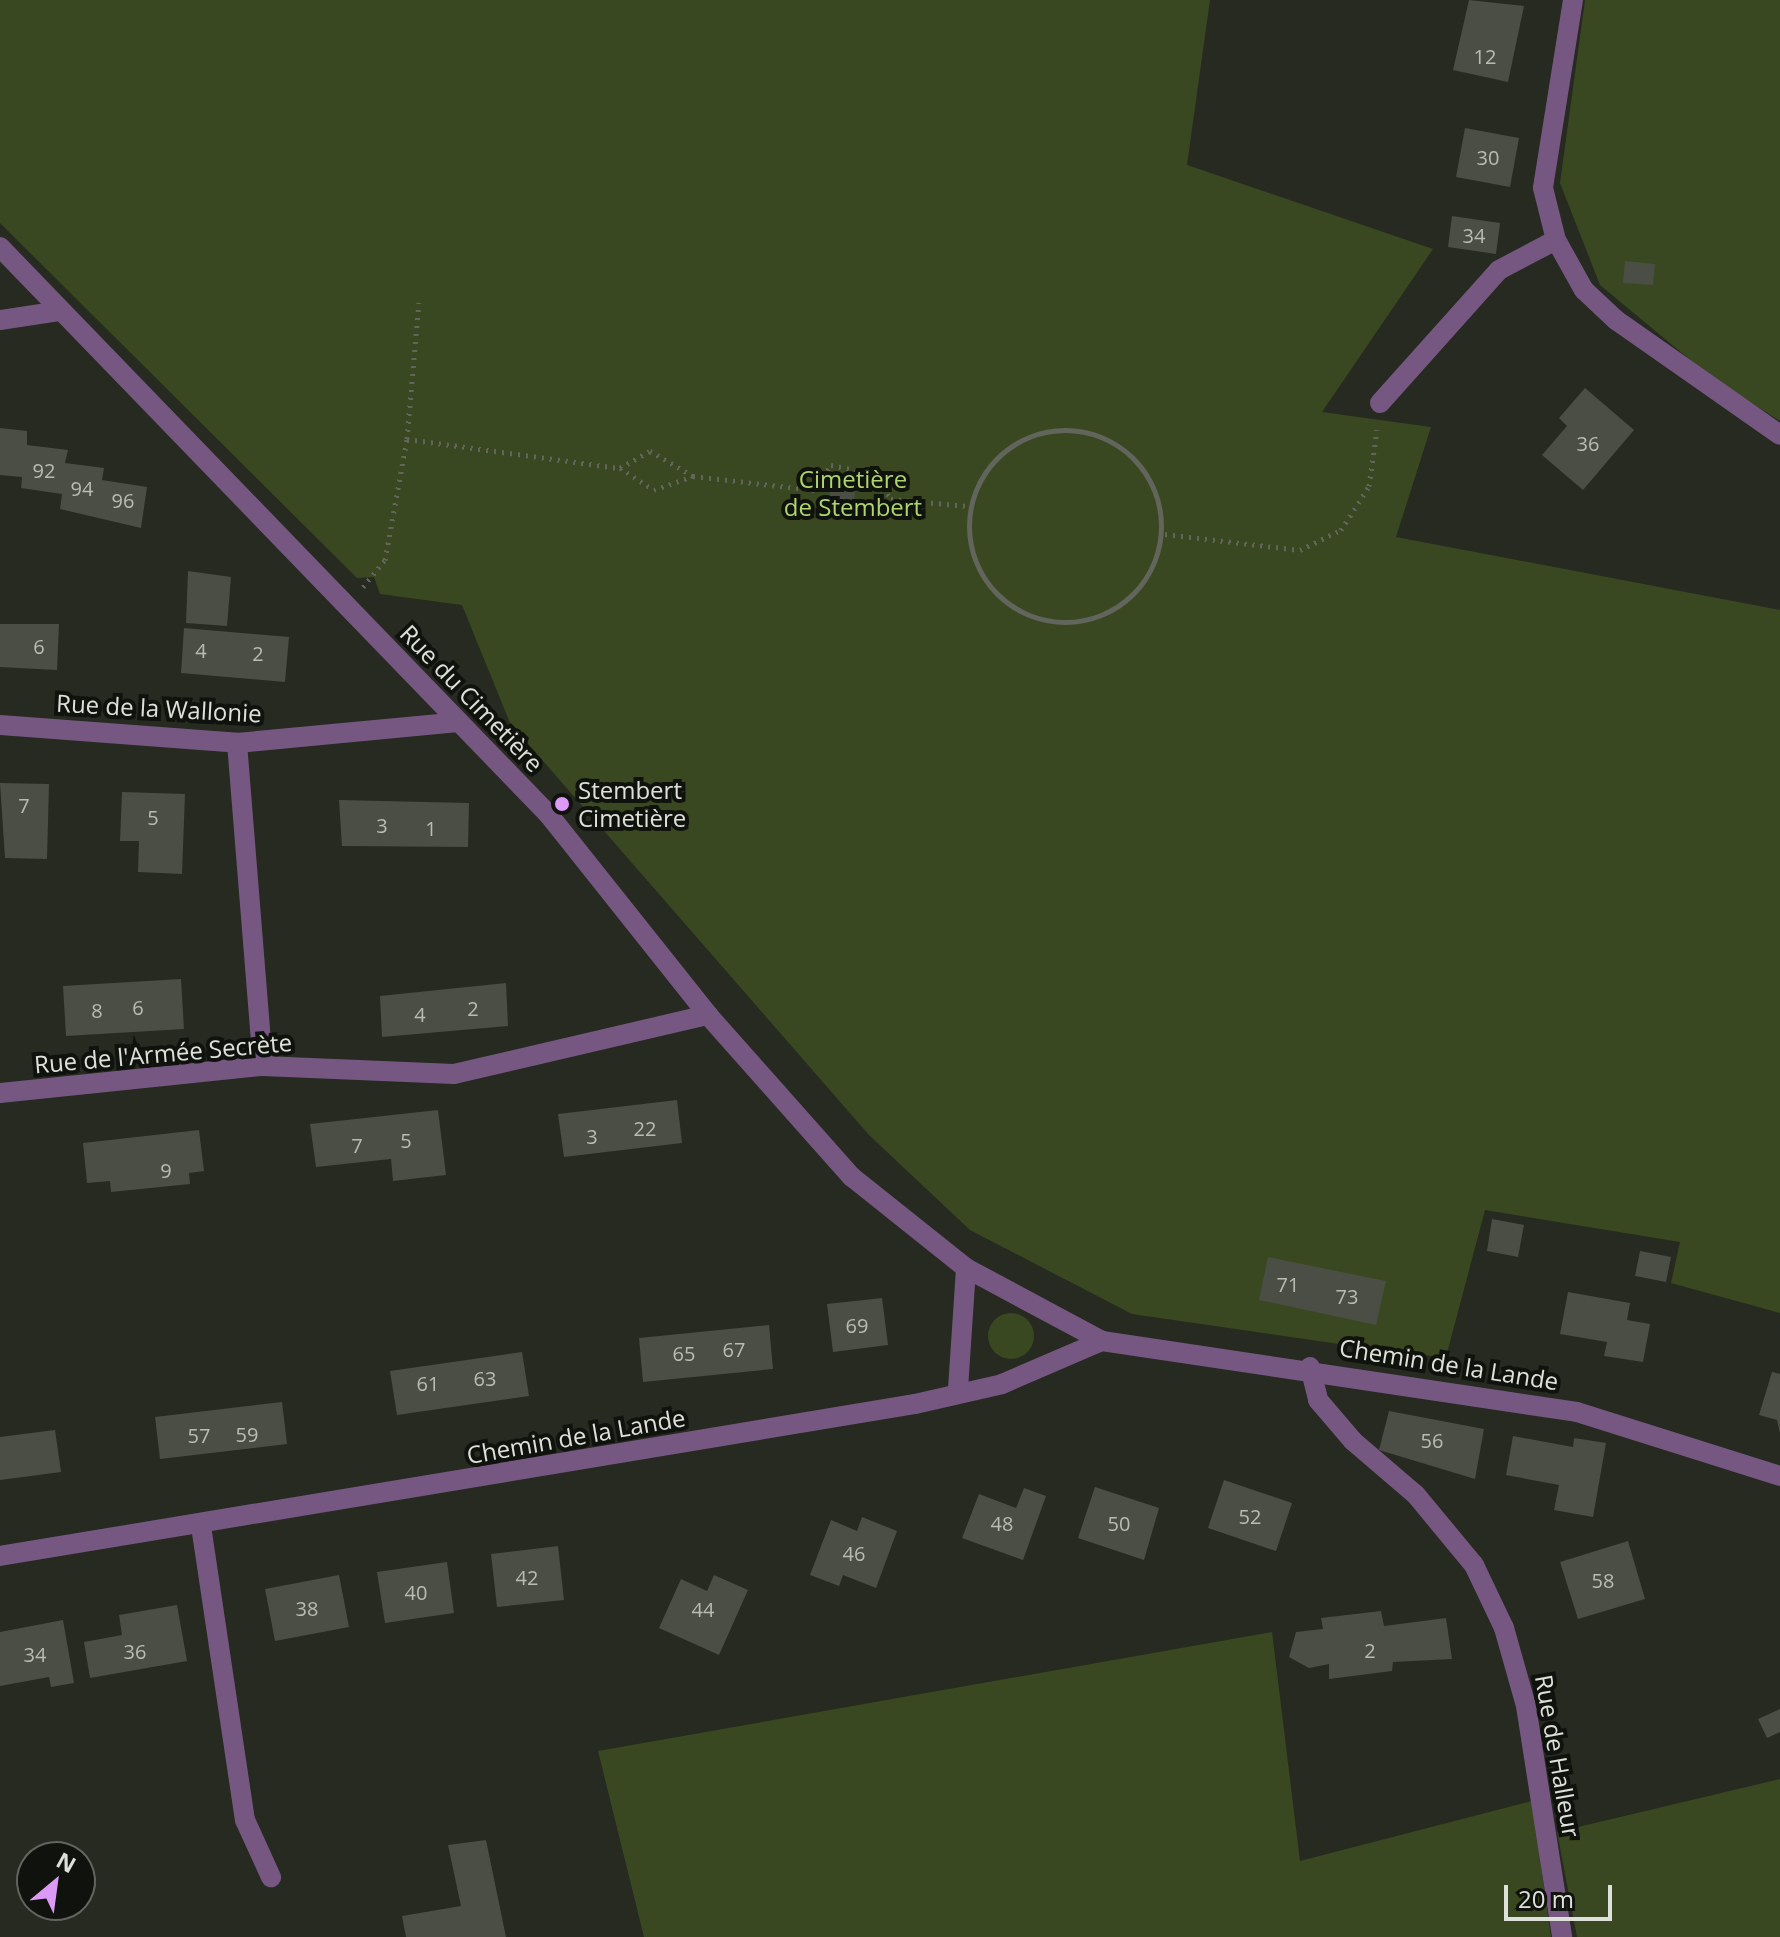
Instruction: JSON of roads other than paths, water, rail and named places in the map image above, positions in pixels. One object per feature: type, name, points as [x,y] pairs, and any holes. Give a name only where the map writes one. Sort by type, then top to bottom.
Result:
[{"type":"street","points":[[1573,0],[1543,188],[1556,240],[1584,290],[1616,320],[1780,435]]},
{"type":"street","points":[[1380,403],[1499,270],[1556,240]]},
{"type":"street","name":"Rue du Cimetière","points":[[0,247],[558,826],[708,1015],[852,1177],[966,1268],[1102,1341]]},
{"type":"street","points":[[0,320],[60,311]]},
{"type":"street","name":"Rue de la Wallonie","points":[[0,725],[237,743],[458,722]]},
{"type":"street","points":[[237,743],[263,1066]]},
{"type":"street","name":"Rue de l'Armée Secrète","points":[[0,1093],[263,1066],[454,1074],[708,1015]]},
{"type":"street","points":[[958,1389],[966,1268]]},
{"type":"street","name":"Chemin de la Lande","points":[[0,1556],[201,1526],[915,1404],[958,1389],[1002,1384],[1102,1341],[1310,1367],[1577,1412],[1780,1476]]},
{"type":"street","name":"Rue de Halleur","points":[[1310,1367],[1318,1400],[1353,1441],[1416,1495],[1474,1565],[1504,1628],[1526,1706],[1562,1937]]},
{"type":"street","points":[[201,1526],[245,1820],[271,1877]]},
{"type":"place","name":"Stembert Cimetière","points":[[562,804]]},
{"type":"park label","name":"Cimetière de Stembert","points":[[853,493]]}]
